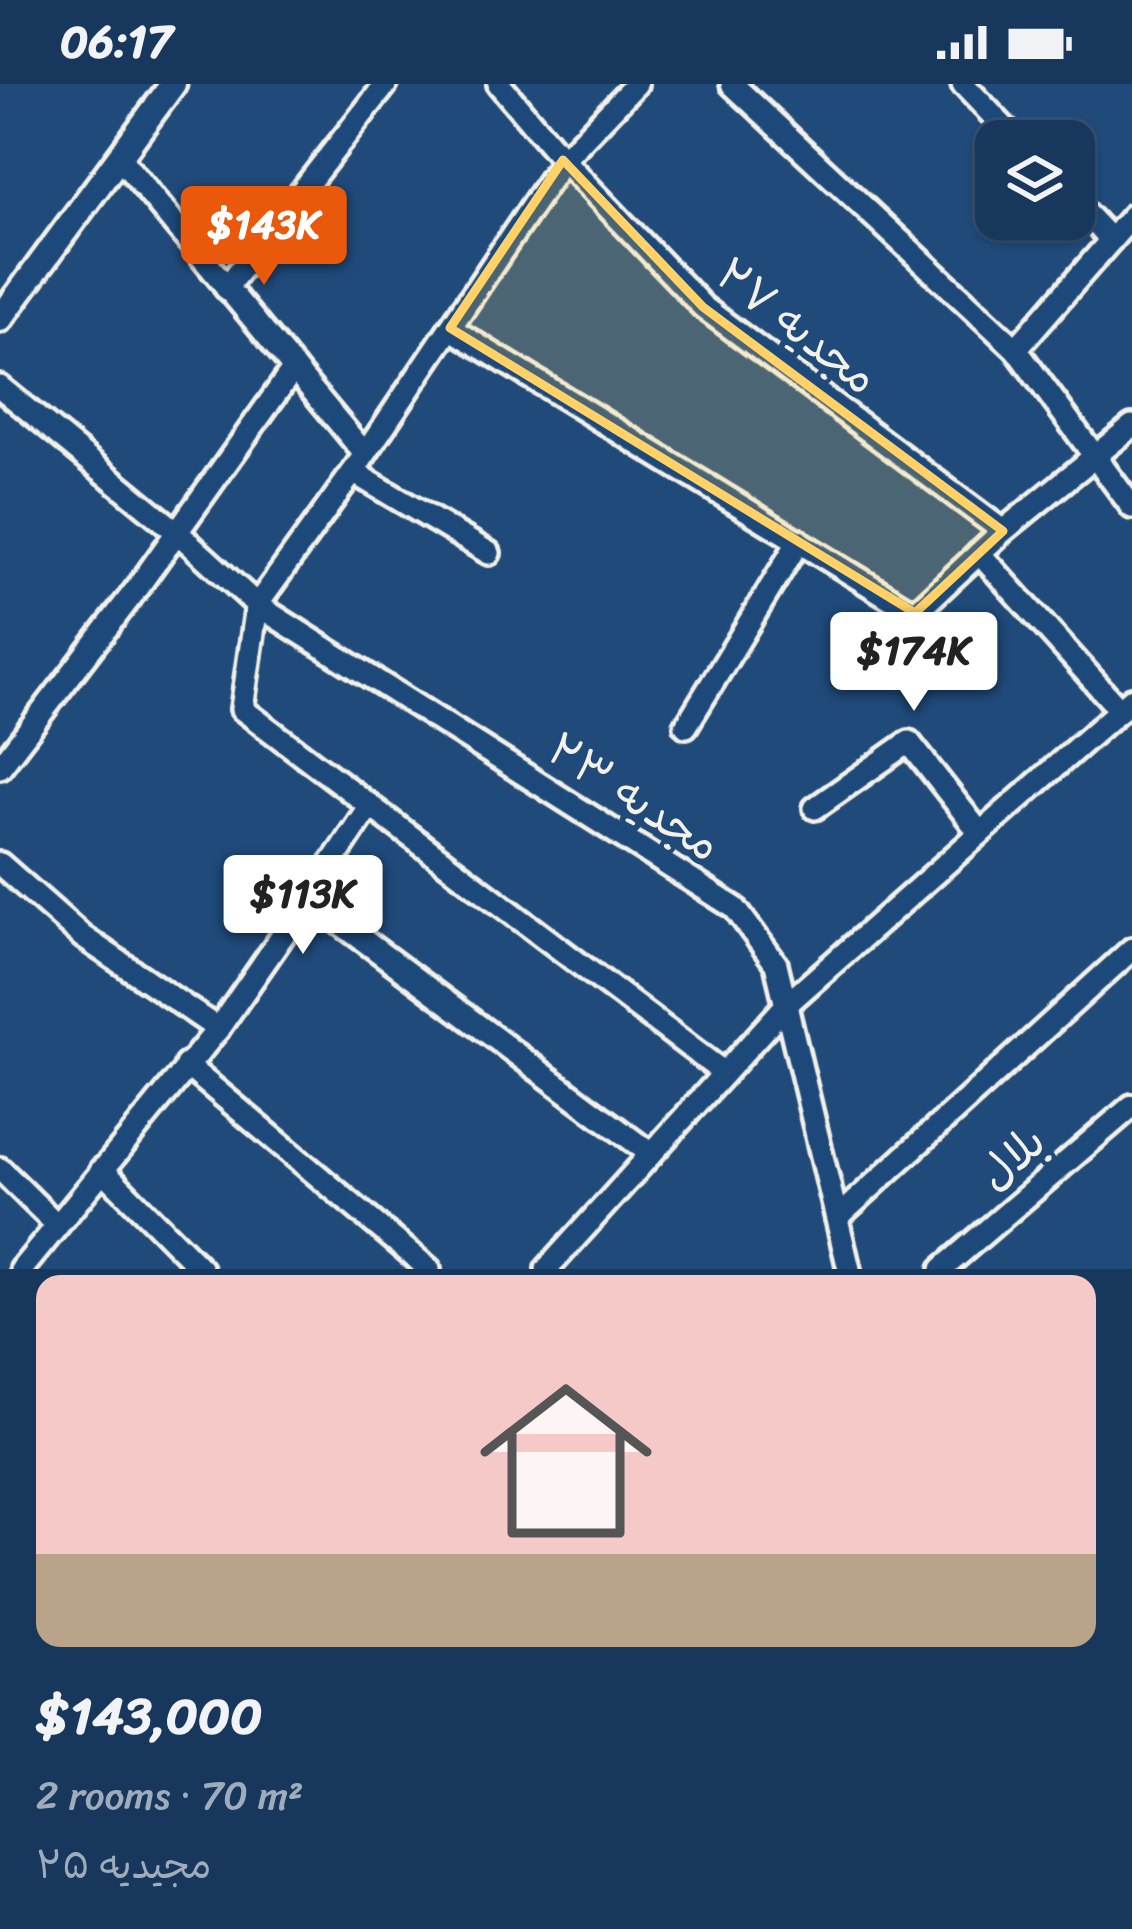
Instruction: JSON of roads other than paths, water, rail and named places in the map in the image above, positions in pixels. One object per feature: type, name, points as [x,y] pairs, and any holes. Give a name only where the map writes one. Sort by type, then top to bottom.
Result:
[{"type":"street","points":[[0,319],[173,84]]},
{"type":"street","points":[[226,288],[386,84]]},
{"type":"street","name":"مجدیه ۲۷","points":[[499,84],[563,160],[703,307],[1003,531]]},
{"type":"street","points":[[636,84],[563,160],[257,605],[242,709],[724,1073]]},
{"type":"street","points":[[732,84],[1016,349],[1132,507]]},
{"type":"street","points":[[963,84],[997,120]]},
{"type":"street","points":[[119,158],[294,368],[359,463],[489,553]]},
{"type":"street","points":[[1016,349],[1132,216]]},
{"type":"street","points":[[1095,223],[1111,240]]},
{"type":"street","points":[[450,328],[916,613],[1003,531],[1132,426]]},
{"type":"street","points":[[0,767],[178,533],[294,368]]},
{"type":"street","name":"مجدیه ۲۳","points":[[0,387],[178,533],[257,605],[735,908],[776,964],[849,1269]]},
{"type":"street","points":[[686,726],[799,542]]},
{"type":"street","points":[[547,1269],[786,1005],[1126,705],[979,554]]},
{"type":"street","points":[[815,808],[909,742],[980,833]]},
{"type":"street","points":[[22,1269],[218,1029],[370,805]]},
{"type":"street","points":[[0,864],[83,937],[218,1029]]},
{"type":"street","points":[[308,899],[651,1154]]},
{"type":"street","points":[[837,1218],[1132,950]]},
{"type":"street","points":[[186,1065],[429,1269]]},
{"type":"street","name":"بلال","points":[[942,1269],[1132,1106]]},
{"type":"street","points":[[0,1169],[57,1225]]},
{"type":"street","points":[[102,1169],[201,1269]]}]
